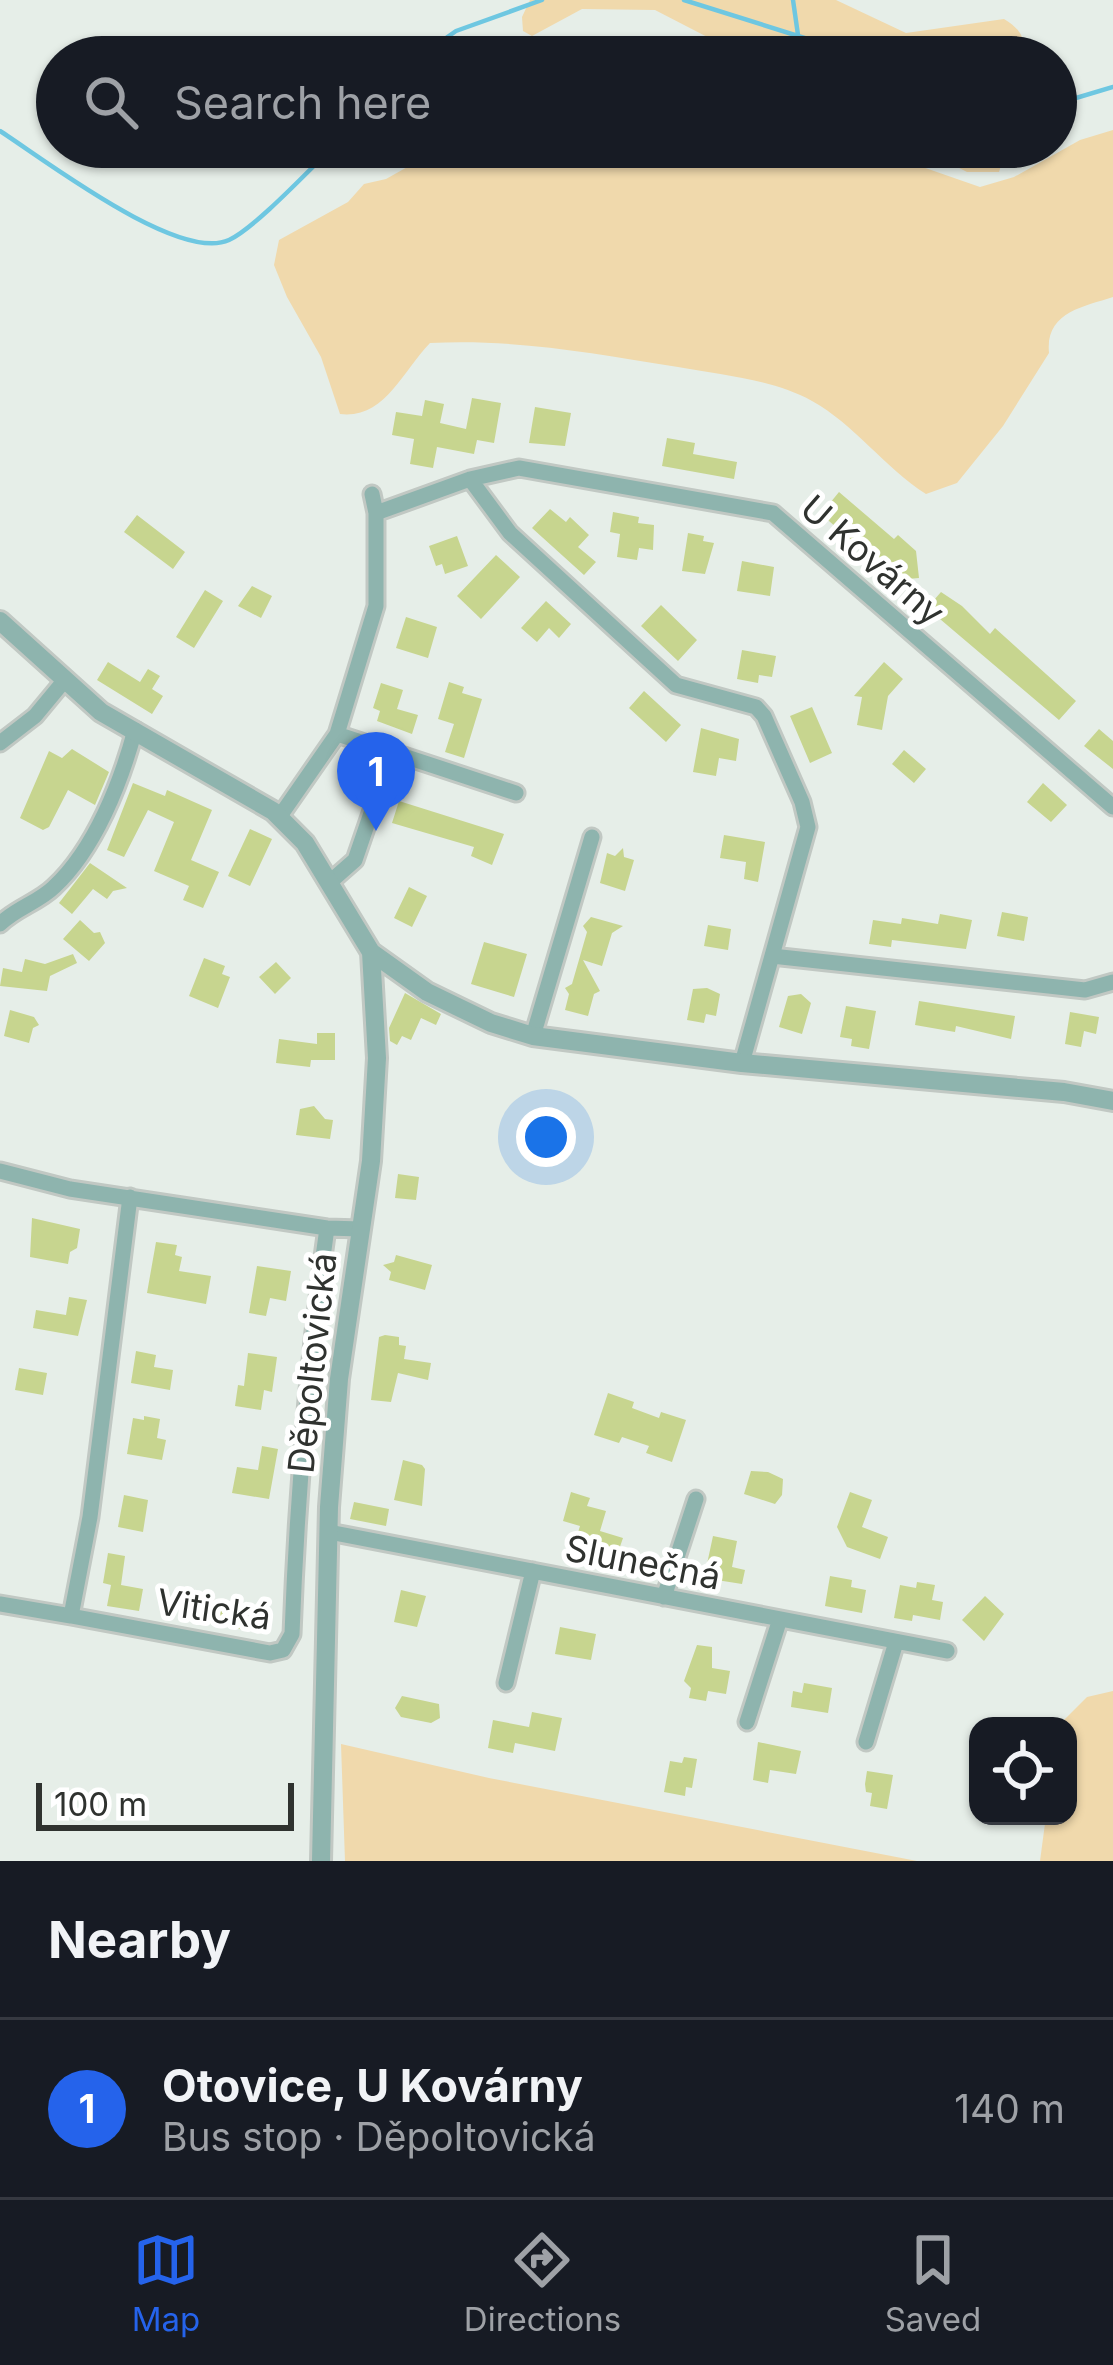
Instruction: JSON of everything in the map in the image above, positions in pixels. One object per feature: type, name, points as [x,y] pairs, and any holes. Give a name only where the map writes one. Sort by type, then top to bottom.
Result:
[{"type":"street","name":"U Kovárny","points":[[376,513],[470,479],[519,468],[773,513],[1113,807]]},
{"type":"street","points":[[470,479],[510,533],[676,685],[747,702],[764,716],[808,826],[742,1063]]},
{"type":"street","points":[[280,816],[338,734],[376,606],[372,494]]},
{"type":"street","name":"Děpoltovická","points":[[0,621],[101,712],[280,816],[305,843],[371,952],[427,992],[491,1023],[533,1036],[742,1063],[1064,1092],[1113,1101]]},
{"type":"street","points":[[0,743],[35,716],[64,681]]},
{"type":"street","points":[[0,923],[53,889],[74,861],[111,803],[135,730]]},
{"type":"street","points":[[338,734],[516,794]]},
{"type":"street","points":[[330,882],[356,860],[392,752]]},
{"type":"street","points":[[533,1036],[592,837]]},
{"type":"street","name":"Děpoltovická","points":[[321,1861],[328,1532],[339,1379],[370,1161],[377,1058],[371,952]]},
{"type":"street","points":[[772,956],[1085,990],[1113,982]]},
{"type":"street","points":[[0,1171],[70,1189],[327,1228],[361,1229]]},
{"type":"street","points":[[71,1616],[90,1517],[130,1197]]},
{"type":"street","name":"Vitická","points":[[0,1604],[270,1653],[284,1650],[292,1634],[308,1378],[327,1228]]},
{"type":"street","points":[[664,1597],[696,1499]]},
{"type":"street","name":"Slunečná","points":[[328,1532],[947,1652]]},
{"type":"street","points":[[506,1683],[533,1571]]},
{"type":"street","points":[[747,1722],[780,1619]]},
{"type":"street","points":[[866,1742],[896,1642]]},
{"type":"shaded area","points":[[530,0],[836,0],[906,33],[1004,19],[1022,36],[705,36],[655,10],[582,9],[532,36],[523,31],[522,17]]},
{"type":"shaded area","points":[[1113,130],[1113,297],[1060,320],[1049,339],[1049,353],[1003,426],[957,483],[926,494],[842,422],[797,394],[746,379],[585,352],[494,343],[430,343],[381,402],[356,414],[340,414],[321,357],[274,265],[279,240],[348,202],[364,184],[406,168],[925,168],[980,187],[1030,168],[1077,168],[1080,140]]},
{"type":"shaded area","points":[[959,168],[1000,168],[999,172]]},
{"type":"shaded area","points":[[1113,1691],[1113,1861],[1040,1861],[1045,1825],[1077,1825],[1077,1717],[1067,1717],[1087,1697]]},
{"type":"shaded area","points":[[341,1744],[489,1778],[917,1861],[345,1861]]},
{"type":"building","points":[[472,398],[501,403],[494,443],[477,440],[474,454],[437,447],[433,468],[410,464],[414,439],[392,435],[396,412],[422,416],[425,400],[444,404],[440,423],[466,429]]},
{"type":"building","points":[[535,407],[571,413],[565,446],[529,443]]},
{"type":"building","points":[[667,438],[695,443],[693,454],[737,462],[734,479],[662,466]]},
{"type":"building","points":[[839,492],[894,539],[898,535],[916,551],[919,578],[907,579],[902,585],[821,514]]},
{"type":"building","points":[[550,509],[566,522],[570,517],[589,535],[578,547],[596,562],[584,575],[532,528]]},
{"type":"building","points":[[613,512],[654,525],[653,550],[639,548],[637,560],[617,557],[620,534],[610,532]]},
{"type":"building","points":[[137,515],[185,552],[173,569],[124,532]]},
{"type":"building","points":[[688,533],[714,543],[705,574],[682,571]]},
{"type":"building","points":[[457,536],[468,566],[445,574],[442,564],[436,566],[429,546]]},
{"type":"building","points":[[496,555],[520,577],[481,619],[457,596]]},
{"type":"building","points":[[742,561],[774,567],[770,596],[737,591]]},
{"type":"building","points":[[252,586],[272,596],[261,618],[238,606]]},
{"type":"building","points":[[205,590],[223,601],[194,648],[176,637]]},
{"type":"building","points":[[941,592],[990,634],[995,628],[1076,701],[1059,720],[927,608]]},
{"type":"building","points":[[546,601],[571,624],[559,638],[549,628],[537,642],[521,628]]},
{"type":"building","points":[[661,605],[697,640],[678,661],[641,626]]},
{"type":"building","points":[[406,617],[437,627],[428,658],[396,648]]},
{"type":"building","points":[[742,650],[776,656],[772,677],[759,675],[758,683],[737,679]]},
{"type":"building","points":[[108,662],[140,682],[148,669],[160,676],[152,689],[163,696],[152,714],[97,680]]},
{"type":"building","points":[[884,662],[903,679],[888,696],[882,730],[857,725],[862,697],[854,696]]},
{"type":"building","points":[[449,682],[464,687],[462,693],[482,699],[464,758],[445,752],[454,724],[438,719]]},
{"type":"building","points":[[381,683],[403,690],[397,709],[418,715],[412,734],[377,721],[380,711],[373,708]]},
{"type":"building","points":[[644,691],[681,725],[666,742],[629,708]]},
{"type":"building","points":[[812,707],[832,753],[810,763],[790,716]]},
{"type":"building","points":[[701,728],[739,739],[736,761],[719,758],[716,776],[693,772]]},
{"type":"building","points":[[1099,729],[1113,741],[1113,769],[1084,746]]},
{"type":"building","points":[[72,749],[109,772],[95,805],[68,790],[49,827],[43,830],[20,818],[49,751],[62,758]]},
{"type":"building","points":[[904,750],[926,769],[914,783],[892,764]]},
{"type":"building","points":[[133,783],[165,796],[167,790],[212,810],[191,860],[219,872],[203,908],[183,900],[189,886],[154,871],[174,822],[148,810],[124,857],[107,850]]},
{"type":"building","points":[[1043,783],[1067,805],[1051,822],[1027,802]]},
{"type":"building","points":[[399,801],[504,834],[492,865],[471,856],[474,847],[392,823]]},
{"type":"building","points":[[250,829],[272,839],[250,886],[228,876]]},
{"type":"building","points":[[724,835],[765,842],[758,882],[744,879],[746,862],[720,858]]},
{"type":"building","points":[[623,848],[624,857],[634,860],[625,891],[600,883],[607,853],[615,856]]},
{"type":"building","points":[[90,863],[127,888],[113,891],[107,899],[93,889],[72,914],[59,903]]},
{"type":"building","points":[[409,887],[427,896],[412,927],[394,918]]},
{"type":"building","points":[[1002,912],[1028,917],[1024,941],[997,936]]},
{"type":"building","points":[[940,914],[972,920],[966,949],[892,940],[891,947],[869,944],[873,920],[901,924],[902,918],[938,924]]},
{"type":"building","points":[[591,917],[623,926],[612,933],[602,966],[583,960],[600,991],[594,994],[588,1016],[565,1010],[569,994],[565,988],[572,984],[587,932],[583,926]]},
{"type":"building","points":[[80,920],[94,933],[100,932],[105,943],[89,961],[63,939]]},
{"type":"building","points":[[708,925],[731,929],[728,950],[704,946]]},
{"type":"building","points":[[484,942],[527,954],[514,997],[471,984]]},
{"type":"building","points":[[73,954],[77,963],[50,976],[47,991],[0,986],[3,968],[22,972],[25,959],[45,964]]},
{"type":"building","points":[[204,958],[225,966],[222,974],[230,977],[218,1008],[189,996]]},
{"type":"building","points":[[276,962],[291,978],[275,994],[259,977]]},
{"type":"building","points":[[693,989],[720,994],[716,1016],[706,1014],[704,1023],[687,1020]]},
{"type":"building","points":[[405,993],[441,1014],[436,1025],[421,1018],[411,1040],[402,1036],[397,1045],[390,1041],[389,1028]]},
{"type":"building","points":[[801,994],[811,1003],[802,1034],[779,1027],[788,996]]},
{"type":"building","points":[[919,1001],[1015,1016],[1011,1039],[956,1026],[955,1032],[915,1025]]},
{"type":"building","points":[[846,1006],[876,1011],[869,1049],[851,1046],[852,1039],[840,1037]]},
{"type":"building","points":[[10,1010],[34,1017],[39,1025],[33,1028],[29,1043],[4,1036]]},
{"type":"building","points":[[1070,1012],[1099,1017],[1096,1034],[1084,1031],[1081,1047],[1065,1044]]},
{"type":"building","points":[[317,1033],[335,1033],[335,1060],[311,1060],[310,1067],[276,1063],[279,1039],[317,1044]]},
{"type":"building","points":[[314,1106],[325,1119],[333,1120],[330,1139],[296,1135],[300,1109]]},
{"type":"building","points":[[398,1174],[419,1177],[416,1200],[395,1198]]},
{"type":"building","points":[[32,1218],[80,1229],[68,1264],[30,1257]]},
{"type":"building","points":[[156,1242],[177,1245],[175,1255],[182,1257],[179,1271],[211,1276],[206,1304],[147,1293]]},
{"type":"building","points":[[396,1255],[432,1265],[425,1290],[389,1280],[391,1272],[383,1265],[394,1262]]},
{"type":"building","points":[[257,1266],[291,1271],[286,1301],[270,1298],[266,1316],[249,1313]]},
{"type":"building","points":[[69,1297],[87,1300],[78,1336],[33,1328],[36,1310],[66,1315]]},
{"type":"building","points":[[379,1337],[399,1337],[399,1345],[406,1346],[404,1359],[431,1363],[428,1380],[398,1373],[391,1402],[371,1400]]},
{"type":"building","points":[[136,1351],[156,1355],[154,1367],[173,1370],[170,1390],[131,1383]]},
{"type":"building","points":[[248,1353],[277,1357],[272,1392],[264,1390],[261,1410],[235,1406],[238,1385],[244,1386]]},
{"type":"building","points":[[19,1368],[47,1373],[43,1395],[15,1390]]},
{"type":"building","points":[[608,1393],[659,1418],[661,1412],[686,1420],[672,1462],[646,1453],[649,1446],[594,1435]]},
{"type":"building","points":[[144,1416],[160,1419],[157,1438],[166,1440],[162,1460],[127,1454],[133,1418],[144,1420]]},
{"type":"building","points":[[262,1446],[278,1449],[269,1499],[232,1493],[237,1467],[258,1470]]},
{"type":"building","points":[[403,1460],[425,1469],[422,1506],[394,1500]]},
{"type":"building","points":[[751,1471],[783,1479],[782,1495],[775,1504],[744,1494]]},
{"type":"building","points":[[571,1492],[590,1498],[587,1506],[606,1511],[600,1531],[623,1538],[616,1558],[594,1551],[591,1561],[571,1555],[580,1526],[563,1521]]},
{"type":"building","points":[[850,1492],[872,1500],[862,1527],[888,1537],[880,1559],[847,1547],[837,1527]]},
{"type":"building","points":[[124,1495],[148,1500],[143,1532],[118,1527]]},
{"type":"building","points":[[354,1502],[389,1509],[386,1526],[350,1519]]},
{"type":"building","points":[[713,1536],[737,1541],[732,1567],[745,1570],[742,1584],[704,1578]]},
{"type":"building","points":[[108,1553],[125,1556],[121,1585],[143,1589],[139,1611],[107,1606],[111,1585],[103,1583]]},
{"type":"building","points":[[830,1576],[852,1580],[851,1587],[866,1590],[862,1613],[825,1606]]},
{"type":"building","points":[[917,1582],[935,1585],[932,1600],[943,1602],[940,1620],[913,1615],[912,1621],[894,1618],[900,1585],[916,1588]]},
{"type":"building","points":[[401,1590],[426,1596],[417,1627],[394,1622]]},
{"type":"building","points":[[985,1596],[1004,1614],[984,1641],[962,1620]]},
{"type":"building","points":[[198,1597],[249,1606],[245,1630],[206,1623],[207,1615],[195,1613]]},
{"type":"building","points":[[560,1627],[596,1634],[591,1660],[555,1654]]},
{"type":"building","points":[[697,1645],[712,1647],[712,1668],[730,1671],[726,1694],[708,1691],[706,1701],[689,1698],[691,1688],[684,1681]]},
{"type":"building","points":[[804,1683],[832,1688],[828,1713],[791,1707],[793,1691],[802,1693]]},
{"type":"building","points":[[402,1696],[439,1704],[440,1718],[431,1723],[401,1717],[395,1708]]},
{"type":"building","points":[[532,1712],[562,1718],[555,1751],[515,1743],[513,1753],[488,1748],[493,1720],[529,1727]]},
{"type":"building","points":[[758,1742],[801,1751],[796,1774],[770,1770],[768,1783],[753,1780]]},
{"type":"building","points":[[684,1757],[697,1759],[692,1788],[686,1787],[685,1796],[664,1792],[670,1761],[682,1763]]},
{"type":"building","points":[[867,1771],[893,1775],[887,1809],[870,1806]]},
{"type":"waterway","points":[[449,36],[542,0]]},
{"type":"waterway","points":[[684,0],[798,36]]},
{"type":"waterway","points":[[793,0],[798,35]]},
{"type":"waterway","points":[[1077,98],[1113,87]]},
{"type":"waterway","points":[[0,131],[36,155]]},
{"type":"waterway","points":[[55,168],[146,223],[207,243],[240,233],[311,168]]},
{"type":"place","name":"Otovice, U Kovárny","points":[[376,831]]}]
